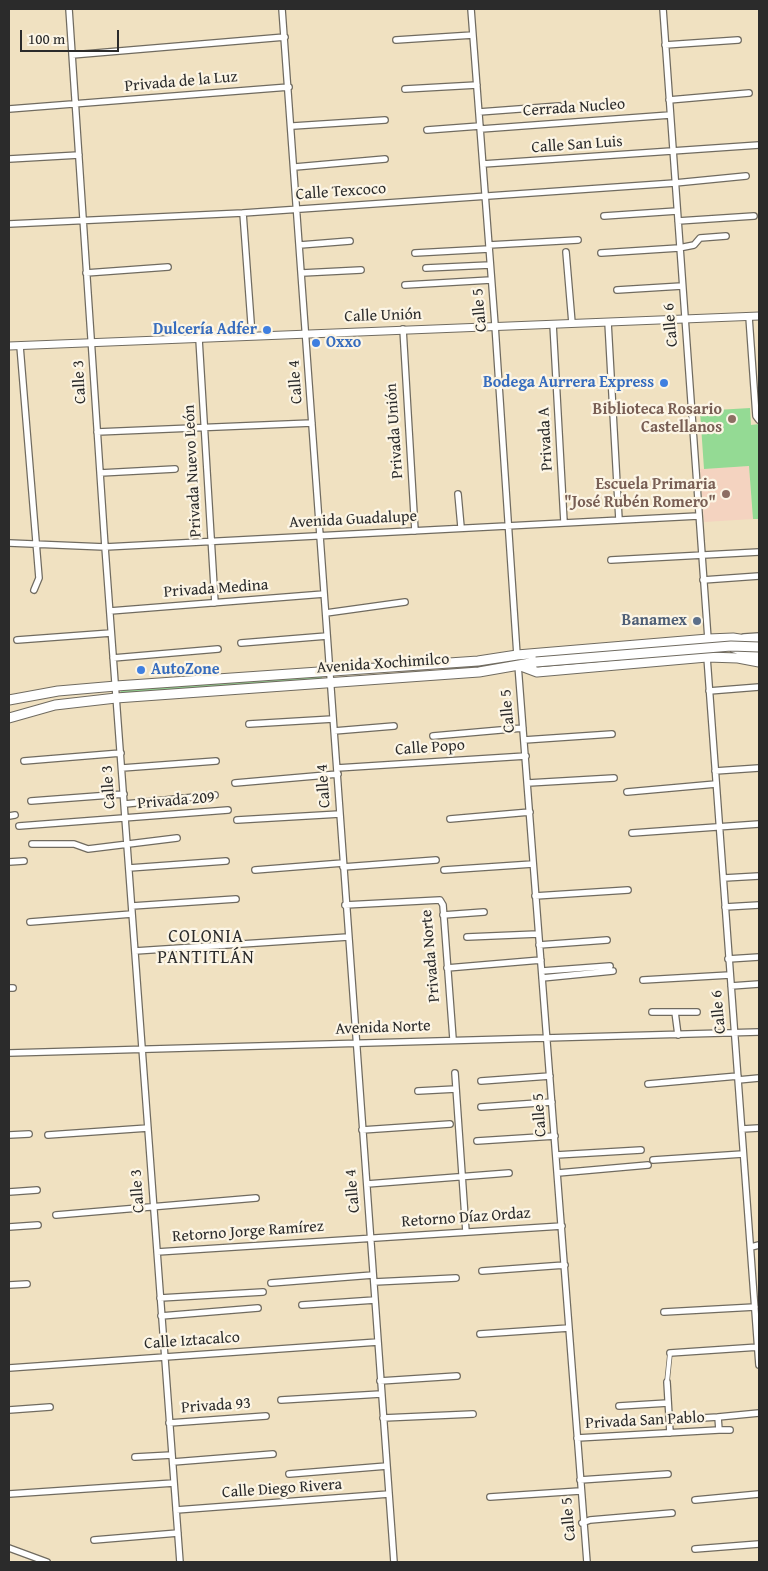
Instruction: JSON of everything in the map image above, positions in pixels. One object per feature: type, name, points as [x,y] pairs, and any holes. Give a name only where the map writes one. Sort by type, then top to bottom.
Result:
[{"type":"main road","name":"Avenida Xochimilco","points":[[9,700],[58,691],[116,686],[478,660],[517,655],[733,638],[759,642]]},
{"type":"main road","points":[[708,640],[757,652]]},
{"type":"main road","points":[[518,665],[731,646],[757,652]]},
{"type":"main road","name":"Avenida Xochimilco","points":[[9,718],[55,705],[116,698],[479,672],[518,665],[537,672],[707,657],[738,658],[759,662]]},
{"type":"street","name":"Calle 3","points":[[68,9],[105,547],[180,1562]]},
{"type":"street","name":"Calle 4","points":[[282,9],[298,209],[345,905],[394,1562]]},
{"type":"street","name":"Calle 5","points":[[471,9],[481,128],[517,655]]},
{"type":"street","name":"Calle 6","points":[[663,9],[708,640]]},
{"type":"street","points":[[396,40],[473,35]]},
{"type":"street","points":[[72,55],[285,37]]},
{"type":"street","points":[[665,45],[738,40]]},
{"type":"street","points":[[405,89],[477,85]]},
{"type":"street","name":"Privada de la Luz","points":[[9,110],[289,87]]},
{"type":"street","points":[[669,100],[749,93]]},
{"type":"street","points":[[479,112],[559,106]]},
{"type":"street","name":"Cerrada Nucleo","points":[[427,130],[670,115]]},
{"type":"street","points":[[292,126],[385,120]]},
{"type":"street","name":"Calle San Luis","points":[[483,164],[673,153],[759,145]]},
{"type":"street","points":[[9,159],[79,155]]},
{"type":"street","points":[[295,167],[385,159]]},
{"type":"street","name":"Calle Texcoco","points":[[9,224],[243,213],[676,183],[746,176]]},
{"type":"street","points":[[604,216],[677,211]]},
{"type":"street","points":[[243,213],[252,336]]},
{"type":"street","points":[[678,221],[754,216]]},
{"type":"street","points":[[601,253],[679,248],[694,244],[700,238],[726,236]]},
{"type":"street","points":[[415,253],[578,240]]},
{"type":"street","points":[[300,245],[350,241]]},
{"type":"street","points":[[566,252],[572,323]]},
{"type":"street","points":[[426,268],[490,265]]},
{"type":"street","points":[[86,273],[168,267]]},
{"type":"street","points":[[302,273],[361,270]]},
{"type":"street","points":[[405,285],[491,280]]},
{"type":"street","points":[[617,290],[682,286]]},
{"type":"street","name":"Calle Unión","points":[[9,346],[495,325],[759,316]]},
{"type":"street","points":[[749,317],[758,420]]},
{"type":"street","points":[[608,322],[619,520]]},
{"type":"street","name":"Privada A","points":[[554,324],[564,522]]},
{"type":"street","name":"Privada Unión","points":[[403,329],[415,530]]},
{"type":"street","name":"Privada Nuevo León","points":[[199,338],[215,603]]},
{"type":"street","points":[[20,346],[39,579],[34,590]]},
{"type":"street","points":[[97,432],[312,423]]},
{"type":"street","points":[[100,473],[175,469]]},
{"type":"street","points":[[458,494],[461,527]]},
{"type":"street","name":"Avenida Guadalupe","points":[[9,544],[36,543],[105,547],[698,516]]},
{"type":"street","points":[[611,560],[759,552]]},
{"type":"street","points":[[703,580],[759,576]]},
{"type":"street","name":"Privada Medina","points":[[110,611],[324,594]]},
{"type":"street","points":[[326,613],[405,602]]},
{"type":"street","points":[[17,640],[112,633]]},
{"type":"street","points":[[241,643],[327,636]]},
{"type":"street","name":"Avenida Xochimilco","points":[[733,638],[759,636]]},
{"type":"street","points":[[114,658],[218,649]]},
{"type":"street","name":"Calle 6","points":[[707,657],[759,1366]]},
{"type":"street","name":"Calle 5","points":[[518,665],[565,1265],[582,1523],[587,1562]]},
{"type":"street","points":[[709,691],[759,687]]},
{"type":"street","points":[[249,724],[333,719]]},
{"type":"street","points":[[334,731],[394,726]]},
{"type":"street","points":[[433,736],[523,728]]},
{"type":"street","points":[[524,740],[612,734]]},
{"type":"street","points":[[24,761],[121,753]]},
{"type":"street","name":"Calle Popo","points":[[234,783],[337,771],[526,756]]},
{"type":"street","points":[[122,768],[216,761]]},
{"type":"street","points":[[715,771],[759,768]]},
{"type":"street","points":[[528,783],[614,778]]},
{"type":"street","points":[[627,792],[716,784]]},
{"type":"street","points":[[31,801],[124,794]]},
{"type":"street","points":[[124,804],[215,795]]},
{"type":"street","name":"Privada 209","points":[[19,826],[228,810]]},
{"type":"street","points":[[450,819],[530,812]]},
{"type":"street","points":[[237,820],[340,814]]},
{"type":"street","points":[[632,833],[759,824]]},
{"type":"street","points":[[32,844],[74,844],[88,849],[177,838]]},
{"type":"street","points":[[255,870],[436,860]]},
{"type":"street","points":[[9,862],[24,861]]},
{"type":"street","points":[[129,868],[226,861]]},
{"type":"street","points":[[444,870],[533,864]]},
{"type":"street","points":[[724,878],[759,876]]},
{"type":"street","points":[[535,896],[628,890]]},
{"type":"street","points":[[132,906],[236,899]]},
{"type":"street","name":"Privada Norte","points":[[345,905],[440,900],[443,915],[453,1039]]},
{"type":"street","points":[[725,907],[759,905]]},
{"type":"street","points":[[443,915],[484,912]]},
{"type":"street","points":[[30,922],[132,914]]},
{"type":"street","points":[[467,937],[538,934]]},
{"type":"street","points":[[135,951],[348,937]]},
{"type":"street","points":[[539,945],[607,940]]},
{"type":"street","points":[[728,959],[759,957]]},
{"type":"street","points":[[447,968],[541,960]]},
{"type":"street","points":[[542,974],[612,968]]},
{"type":"street","points":[[643,980],[730,975]]},
{"type":"street","points":[[731,986],[759,984]]},
{"type":"street","points":[[652,1012],[697,1012]]},
{"type":"street","points":[[675,1012],[678,1035]]},
{"type":"street","name":"Avenida Norte","points":[[9,1053],[356,1044],[453,1039],[759,1032]]},
{"type":"street","points":[[455,1073],[466,1232]]},
{"type":"street","points":[[481,1081],[550,1076]]},
{"type":"street","points":[[648,1084],[759,1078]]},
{"type":"street","points":[[418,1091],[456,1089]]},
{"type":"street","points":[[481,1108],[552,1102]]},
{"type":"street","points":[[362,1130],[450,1124]]},
{"type":"street","points":[[48,1134],[148,1128]]},
{"type":"street","points":[[742,1129],[759,1128]]},
{"type":"street","points":[[9,1136],[29,1134]]},
{"type":"street","points":[[477,1141],[555,1136]]},
{"type":"street","points":[[556,1155],[641,1150]]},
{"type":"street","points":[[653,1160],[743,1154]]},
{"type":"street","points":[[558,1173],[648,1165]]},
{"type":"street","points":[[367,1184],[509,1173]]},
{"type":"street","points":[[9,1192],[37,1190]]},
{"type":"street","points":[[56,1215],[153,1205],[256,1198]]},
{"type":"street","points":[[9,1227],[38,1225]]},
{"type":"street","name":"Retorno Díaz Ordaz","points":[[371,1238],[562,1226]]},
{"type":"street","name":"Retorno Jorge Ramírez","points":[[157,1252],[371,1238]]},
{"type":"street","points":[[751,1246],[759,1245]]},
{"type":"street","points":[[482,1271],[565,1265]]},
{"type":"street","points":[[271,1283],[373,1275]]},
{"type":"street","points":[[374,1282],[456,1278]]},
{"type":"street","points":[[9,1285],[28,1284]]},
{"type":"street","points":[[160,1298],[263,1292]]},
{"type":"street","points":[[302,1305],[375,1300]]},
{"type":"street","points":[[664,1312],[755,1307]]},
{"type":"street","points":[[162,1316],[258,1308]]},
{"type":"street","points":[[480,1334],[569,1328]]},
{"type":"street","name":"Calle Iztacalco","points":[[9,1368],[378,1342]]},
{"type":"street","points":[[667,1382],[670,1353],[759,1347]]},
{"type":"street","points":[[380,1381],[456,1376]]},
{"type":"street","name":"Privada San Pablo","points":[[619,1406],[668,1403],[667,1382]]},
{"type":"street","points":[[281,1400],[381,1394]]},
{"type":"street","points":[[668,1403],[670,1433]]},
{"type":"street","points":[[9,1410],[50,1407]]},
{"type":"street","name":"Privada San Pablo","points":[[577,1438],[718,1430],[718,1416],[759,1413]]},
{"type":"street","points":[[383,1418],[473,1414]]},
{"type":"street","name":"Privada 93","points":[[169,1423],[266,1416]]},
{"type":"street","points":[[670,1420],[718,1416]]},
{"type":"street","points":[[718,1430],[730,1430]]},
{"type":"street","points":[[173,1462],[273,1454]]},
{"type":"street","points":[[135,1457],[172,1455]]},
{"type":"street","points":[[289,1474],[387,1466]]},
{"type":"street","points":[[580,1480],[668,1474]]},
{"type":"street","points":[[9,1494],[174,1482]]},
{"type":"street","points":[[490,1497],[580,1491]]},
{"type":"street","name":"Calle Diego Rivera","points":[[176,1510],[389,1494]]},
{"type":"street","points":[[695,1500],[759,1494]]},
{"type":"street","points":[[582,1523],[590,1520],[672,1513]]},
{"type":"street","points":[[94,1540],[178,1532]]},
{"type":"street","points":[[695,1549],[759,1544]]},
{"type":"street","points":[[9,1548],[47,1562]]},
{"type":"shaded area","name":"Escuela Primaria \"José Rubén Romero\"","points":[[749,466],[753,519],[704,522],[700,469]]},
{"type":"green space","points":[[750,408],[751,425],[759,424],[759,519],[753,519],[749,466],[704,469],[700,411]]},
{"type":"green space","points":[[322,673],[322,680],[121,695],[120,687]]},
{"type":"place","name":"Dulcería Adfer","points":[[267,330]]},
{"type":"place","name":"Oxxo","points":[[316,343]]},
{"type":"place","name":"Bodega Aurrera Express","points":[[664,383]]},
{"type":"place","name":"Biblioteca Rosario Castellanos","points":[[732,419]]},
{"type":"place","name":"Escuela Primaria \"José Rubén Romero\"","points":[[726,494]]},
{"type":"place","name":"Banamex","points":[[697,621]]},
{"type":"place","name":"AutoZone","points":[[141,670]]},
{"type":"district","name":"COLONIA PANTITLÁN","points":[[206,948]]}]
